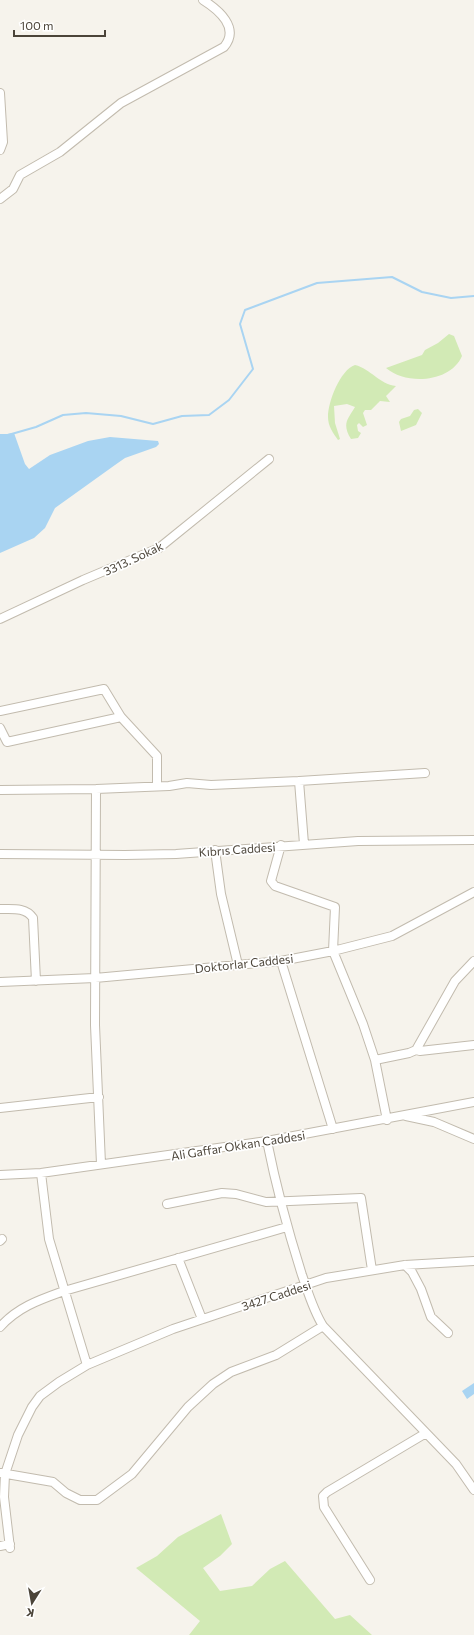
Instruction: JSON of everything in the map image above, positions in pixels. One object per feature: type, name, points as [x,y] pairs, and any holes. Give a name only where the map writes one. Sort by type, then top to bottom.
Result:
[{"type":"street","points":[[0,198],[13,189],[20,175],[60,152],[121,103],[224,47],[229,41],[230,28],[222,16],[203,0]]},
{"type":"street","points":[[0,93],[3,142],[0,150]]},
{"type":"street","name":"3313. Sokak","points":[[0,619],[83,580],[159,548],[269,459]]},
{"type":"street","points":[[0,711],[104,689],[120,717],[157,756],[157,786]]},
{"type":"street","points":[[0,728],[7,742],[120,717]]},
{"type":"street","points":[[0,790],[96,789],[187,783],[211,785],[425,773]]},
{"type":"street","points":[[299,781],[304,844]]},
{"type":"street","points":[[96,789],[94,855],[95,978],[101,1164]]},
{"type":"street","name":"Kıbrıs Caddesi","points":[[0,854],[169,854],[358,841],[474,840]]},
{"type":"street","points":[[281,846],[271,881],[275,886],[335,907],[334,951],[363,1024],[375,1060],[388,1120]]},
{"type":"street","points":[[215,850],[221,894],[238,965]]},
{"type":"street","name":"Doktorlar Caddesi","points":[[0,982],[95,978],[238,965],[281,960],[334,951],[392,936],[474,892]]},
{"type":"street","points":[[0,909],[24,910],[30,913],[33,918],[36,980]]},
{"type":"street","points":[[281,960],[333,1129]]},
{"type":"street","points":[[375,1060],[410,1053],[416,1050],[455,981],[474,960]]},
{"type":"street","points":[[416,1050],[420,1051],[474,1045]]},
{"type":"street","points":[[0,1108],[98,1097]]},
{"type":"street","name":"Ali Gaffar Okkan Caddesi","points":[[0,1175],[41,1173],[267,1141],[388,1120],[440,1107],[474,1102]]},
{"type":"street","points":[[406,1116],[434,1122],[474,1139]]},
{"type":"street","points":[[267,1141],[287,1227],[316,1316],[323,1326],[456,1464],[474,1490]]},
{"type":"street","points":[[41,1173],[49,1239],[87,1365]]},
{"type":"street","points":[[167,1204],[222,1192],[266,1202],[361,1198],[372,1270]]},
{"type":"street","points":[[0,1327],[8,1318],[28,1304],[64,1291],[287,1227]]},
{"type":"street","points":[[178,1258],[202,1319]]},
{"type":"street","name":"3427 Caddesi","points":[[0,1546],[10,1546],[4,1497],[3,1474],[18,1435],[40,1396],[59,1382],[87,1365],[173,1329],[326,1278],[405,1265],[474,1262]]},
{"type":"street","points":[[405,1265],[415,1277],[431,1317],[448,1333]]},
{"type":"street","points":[[3,1474],[53,1482],[66,1493],[80,1500],[97,1500],[132,1474],[188,1407],[213,1384],[231,1372],[276,1355],[323,1326]]},
{"type":"street","points":[[370,1580],[324,1507],[323,1496],[327,1492],[426,1433]]},
{"type":"green space","points":[[449,334],[454,336],[462,356],[456,365],[439,376],[416,379],[395,374],[386,368],[422,355],[425,350],[438,343]]},
{"type":"green space","points":[[355,365],[366,370],[380,380],[396,386],[386,396],[390,402],[380,401],[371,410],[365,410],[363,413],[367,425],[363,427],[359,423],[357,425],[358,431],[361,433],[358,438],[351,439],[346,426],[355,407],[347,404],[334,406],[335,423],[340,439],[338,440],[329,423],[328,417],[330,403],[336,387],[344,373]]},
{"type":"green space","points":[[418,409],[422,413],[416,425],[401,431],[399,422],[401,419],[410,416],[414,410]]},
{"type":"green space","points":[[221,1514],[232,1544],[220,1556],[203,1568],[220,1591],[252,1586],[270,1569],[285,1561],[335,1619],[350,1615],[372,1635],[189,1635],[200,1621],[136,1568],[157,1556],[178,1537]]},
{"type":"water","points":[[14,433],[25,464],[29,469],[50,455],[88,441],[110,437],[158,441],[159,444],[156,447],[125,458],[55,508],[45,528],[34,538],[0,553],[0,435]]},
{"type":"water","points":[[474,1383],[474,1394],[467,1399],[462,1391]]},
{"type":"waterway","points":[[0,435],[8,435],[36,427],[63,415],[86,413],[121,416],[153,424],[182,416],[209,415],[229,400],[253,369],[240,324],[245,310],[317,283],[392,277],[422,292],[451,298],[474,296]]}]
